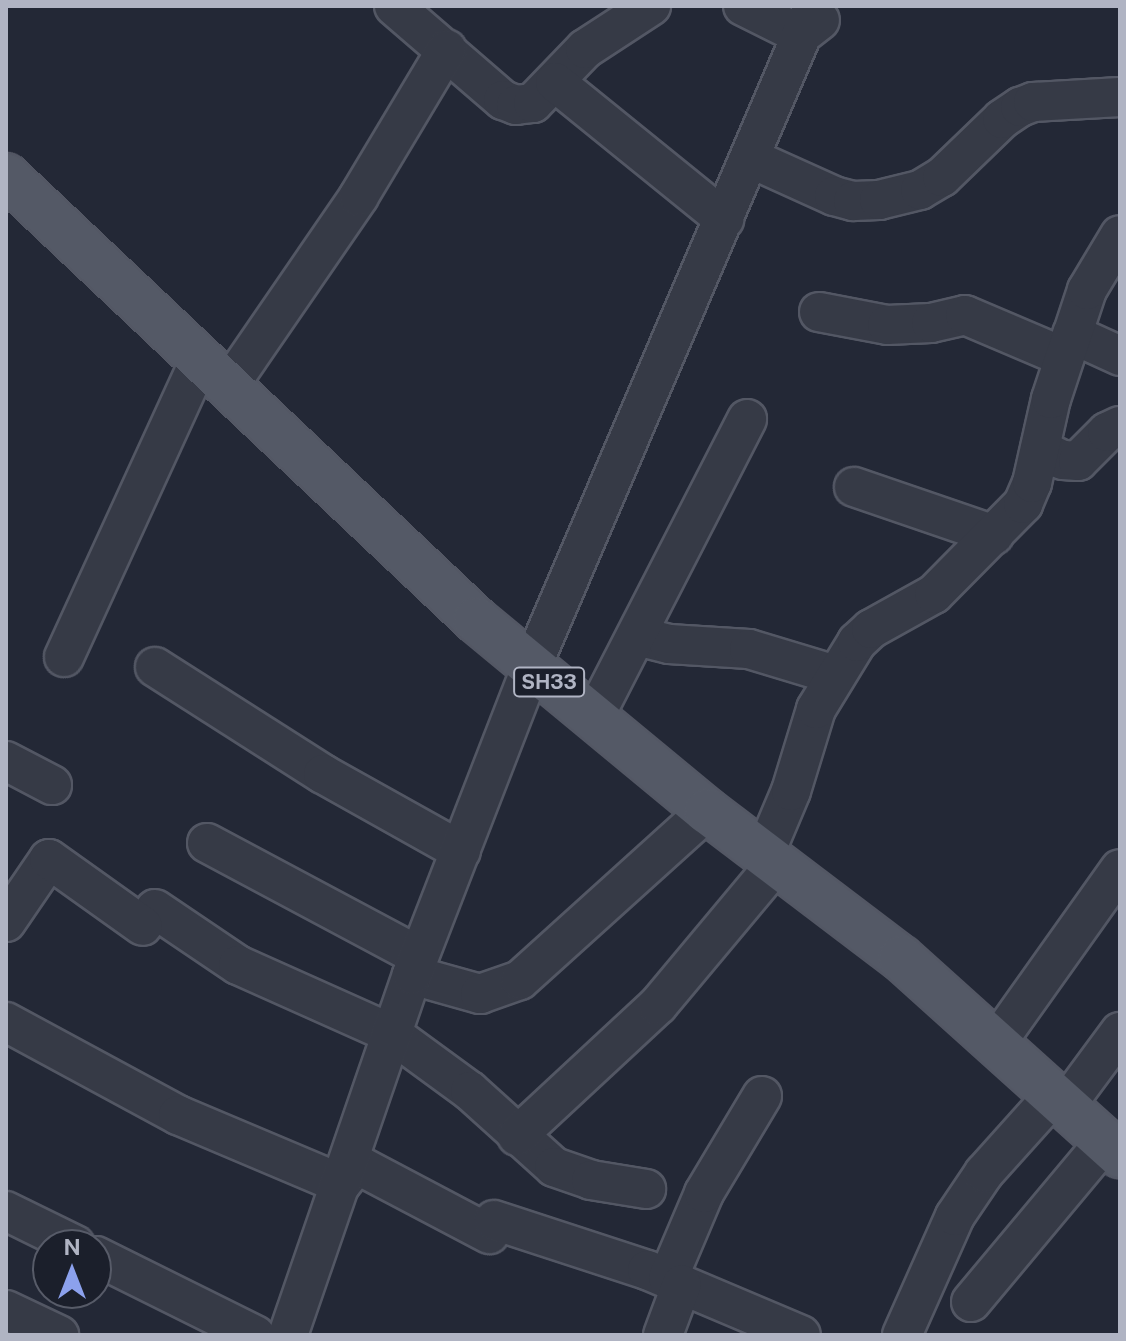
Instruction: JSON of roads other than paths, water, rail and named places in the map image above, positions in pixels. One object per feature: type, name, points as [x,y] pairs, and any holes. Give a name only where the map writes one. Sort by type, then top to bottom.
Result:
[{"type":"main road","name":"SH33","points":[[6,176],[216,371],[476,620],[707,811],[901,958],[1113,1148]]},
{"type":"street","points":[[394,6],[495,94],[516,105],[533,103],[585,49],[651,6]]},
{"type":"street","points":[[743,6],[808,21],[838,6]]},
{"type":"street","points":[[291,1332],[416,966],[531,668],[808,21]]},
{"type":"street","points":[[64,657],[216,371],[359,196],[447,49]]},
{"type":"street","points":[[555,82],[724,219]]},
{"type":"street","points":[[750,158],[834,196],[853,201],[879,200],[920,190],[942,177],[1020,107],[1033,102],[1120,97]]},
{"type":"street","points":[[517,1136],[658,1005],[770,860],[816,709],[857,642],[871,629],[934,594],[1023,504],[1087,290],[1120,235]]},
{"type":"street","points":[[819,312],[887,325],[931,323],[965,315],[1068,346],[1120,356]]},
{"type":"street","points":[[594,717],[747,419]]},
{"type":"street","points":[[1040,449],[1063,460],[1078,461],[1107,432],[1120,426]]},
{"type":"street","points":[[854,487],[994,535]]},
{"type":"street","points":[[637,636],[669,644],[749,649],[835,675]]},
{"type":"street","points":[[155,667],[323,774],[461,851]]},
{"type":"street","points":[[6,761],[52,785]]},
{"type":"street","points":[[207,843],[416,966],[480,994],[520,980],[707,811]]},
{"type":"street","points":[[6,922],[49,859],[149,918],[238,965],[392,1034],[470,1091],[554,1167],[568,1173],[646,1189]]},
{"type":"street","points":[[997,1042],[1120,869]]},
{"type":"street","points":[[6,1022],[178,1115],[341,1184]]},
{"type":"street","points":[[902,1335],[955,1216],[984,1173],[1060,1100],[1120,1032]]},
{"type":"street","points":[[663,1335],[675,1281],[704,1193],[762,1096]]},
{"type":"street","points":[[971,1302],[1113,1148]]},
{"type":"street","points":[[341,1184],[354,1168],[362,1167],[492,1227],[675,1281],[801,1335]]},
{"type":"street","points":[[6,1211],[43,1229]]},
{"type":"street","points":[[112,1264],[255,1335]]},
{"type":"street","points":[[6,1310],[59,1335]]}]
